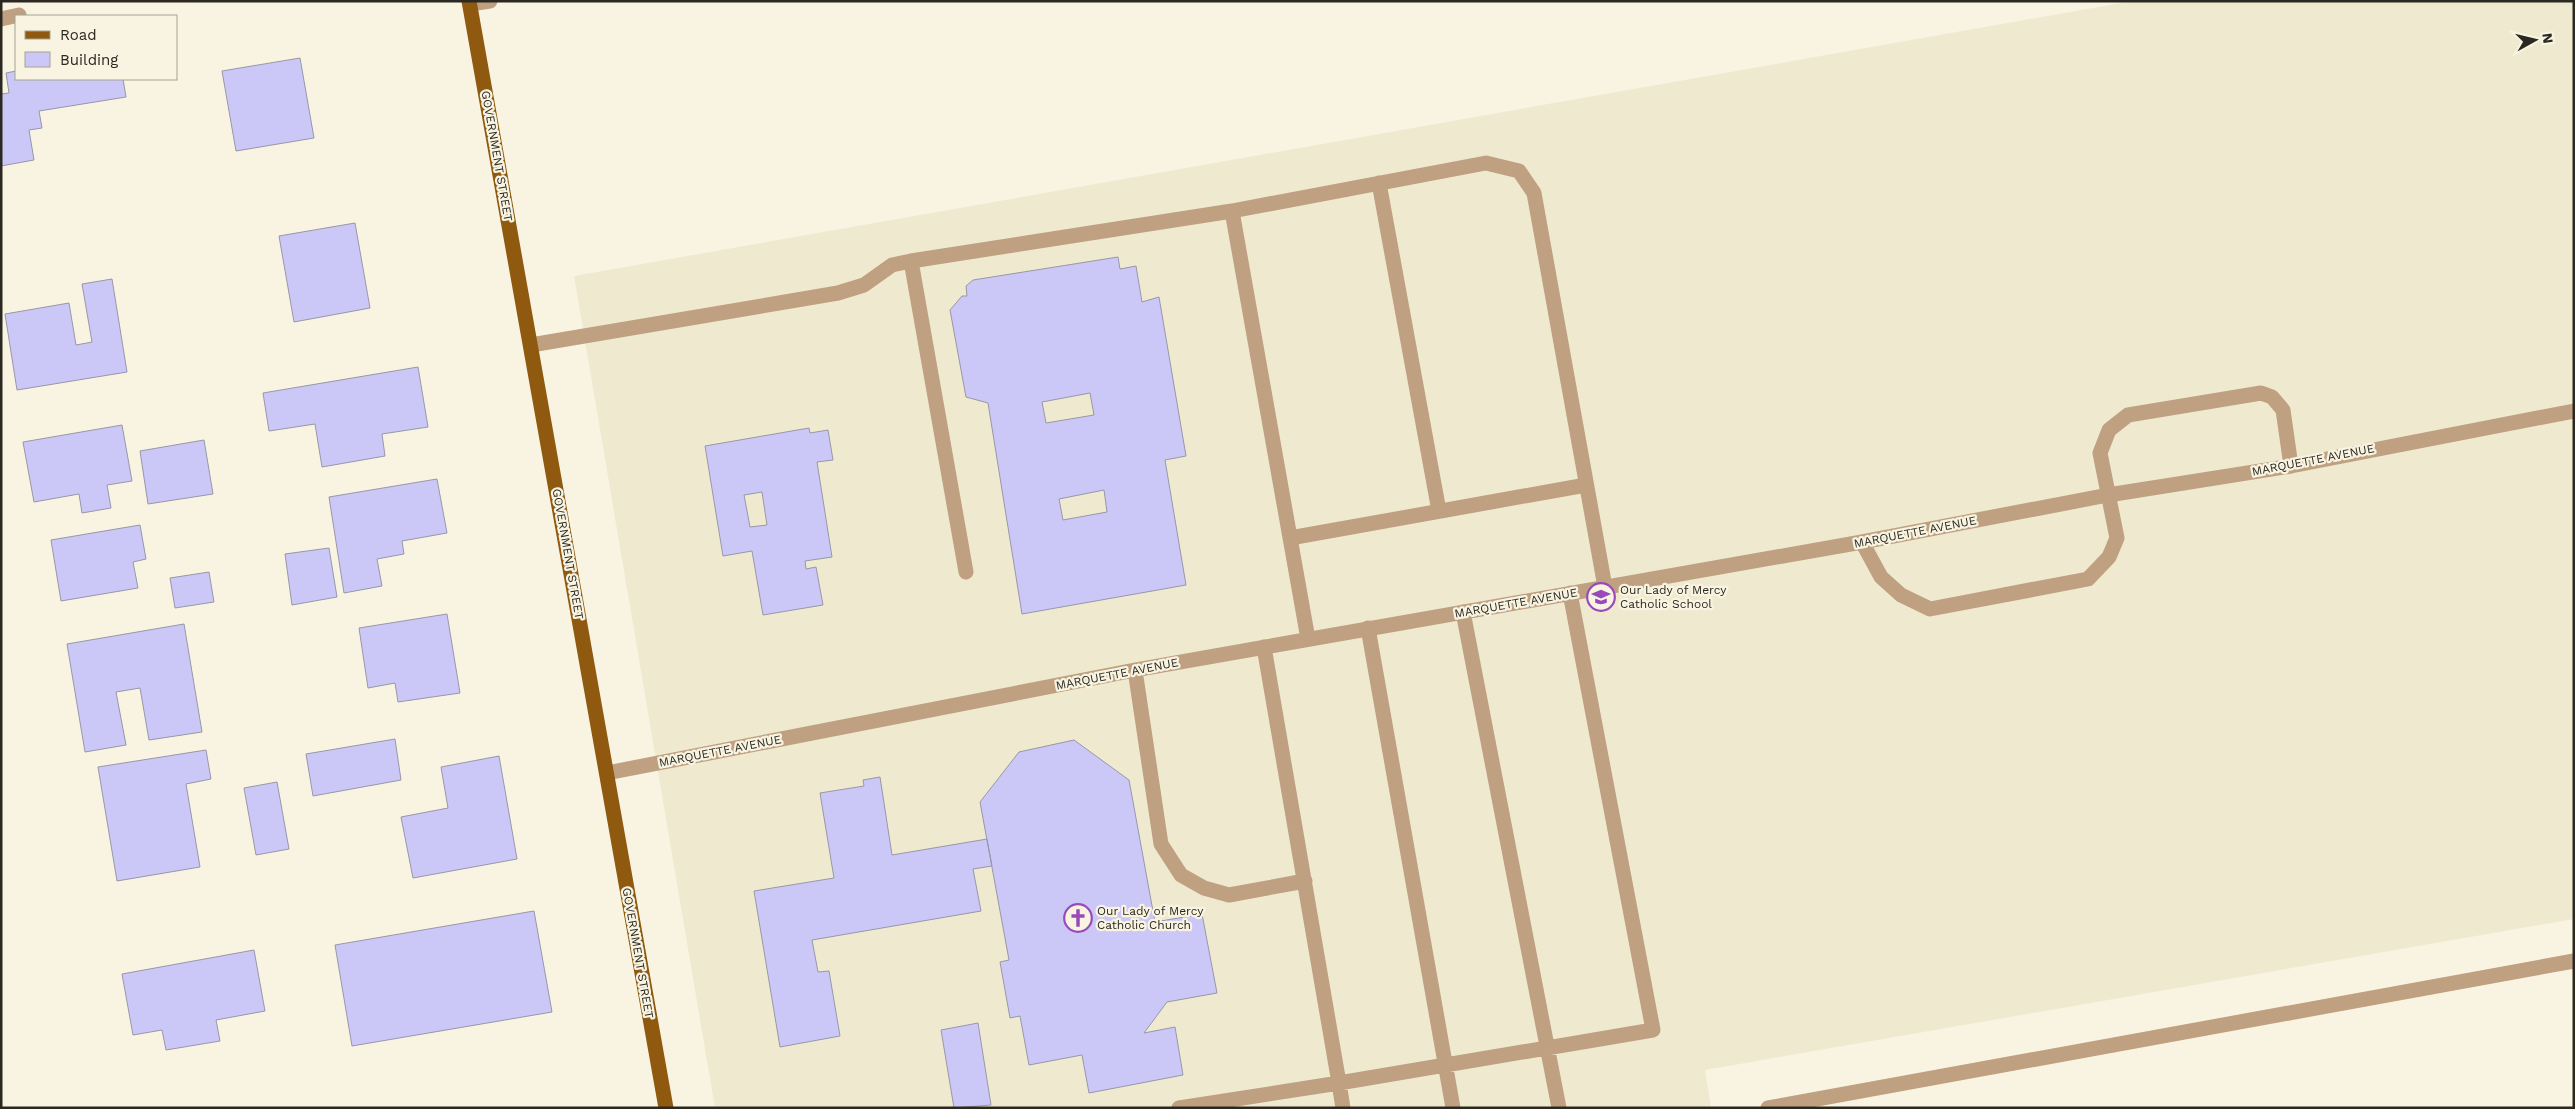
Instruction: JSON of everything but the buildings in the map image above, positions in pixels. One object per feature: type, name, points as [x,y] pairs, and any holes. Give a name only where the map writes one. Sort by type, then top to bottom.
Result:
[{"type":"main road","name":"GOVERNMENT STREET","points":[[470,3],[666,1108]]},
{"type":"street","points":[[470,3],[490,1]]},
{"type":"street","points":[[1,19],[15,16]]},
{"type":"street","points":[[531,345],[838,293],[864,285],[892,265],[911,261],[1232,211],[1486,163],[1519,171],[1534,193],[1605,587]]},
{"type":"street","points":[[1379,183],[1439,511]]},
{"type":"street","points":[[1232,211],[1308,639]]},
{"type":"street","points":[[911,261],[966,572]]},
{"type":"street","points":[[1862,542],[1881,577],[1901,595],[1930,608],[2088,579],[2109,557],[2117,538],[2100,452],[2109,430],[2128,415],[2261,392],[2272,397],[2283,410],[2291,466]]},
{"type":"street","name":"MARQUETTE AVENUE","points":[[607,773],[1134,670],[1862,542],[2108,495],[2291,466],[2574,411]]},
{"type":"street","points":[[1290,538],[1586,485]]},
{"type":"street","points":[[1179,1108],[1653,1030],[1570,593]]},
{"type":"street","points":[[1464,612],[1549,1048],[1558,1108]]},
{"type":"street","points":[[1368,628],[1454,1108]]},
{"type":"street","points":[[1264,647],[1343,1108]]},
{"type":"street","points":[[1134,670],[1161,844],[1181,875],[1204,888],[1229,896],[1304,882]]},
{"type":"street","points":[[1768,1108],[2574,961]]},
{"type":"shaded area","name":"Our Lady of Mercy Catholic School","points":[[2132,1],[2574,1],[2574,919],[1705,1070],[1711,1108],[715,1108],[574,276]]},
{"type":"place","name":"Our Lady of Mercy Catholic School","points":[[1601,597]]},
{"type":"place","name":"Our Lady of Mercy Catholic Church","points":[[1078,918]]}]
